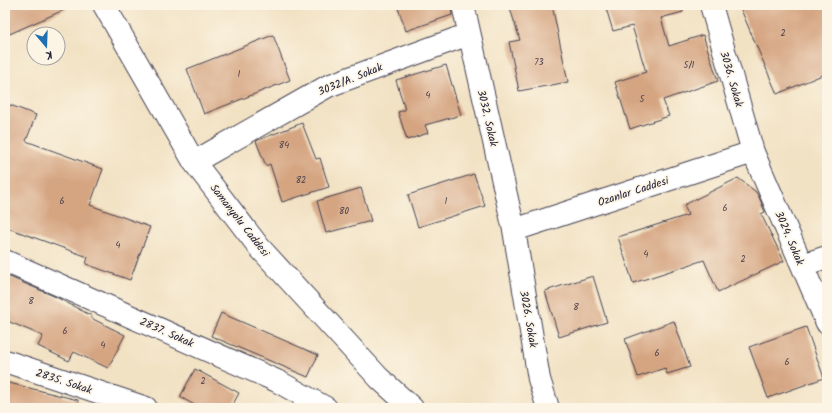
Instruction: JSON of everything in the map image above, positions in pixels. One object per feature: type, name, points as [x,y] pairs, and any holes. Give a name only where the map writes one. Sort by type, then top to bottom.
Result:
[{"type":"street","name":"Samanyolu Caddesi","points":[[104,5],[194,162],[259,247],[379,378],[412,408]]},
{"type":"street","name":"3032. Sokak","points":[[463,5],[514,230]]},
{"type":"street","name":"3036. Sokak","points":[[711,5],[754,152]]},
{"type":"street","name":"3032/A. Sokak","points":[[194,162],[328,86],[469,34]]},
{"type":"street","name":"Ozanlar Caddesi","points":[[514,230],[754,152]]},
{"type":"street","name":"3024. Sokak","points":[[754,152],[827,323]]},
{"type":"street","name":"3026. Sokak","points":[[514,230],[539,378],[548,408]]},
{"type":"street","points":[[802,265],[827,257]]},
{"type":"street","name":"2837. Sokak","points":[[5,261],[277,381],[326,408]]},
{"type":"street","name":"2835. Sokak","points":[[5,361],[146,408]]},
{"type":"building","points":[[5,5],[75,5],[26,26],[5,36]]},
{"type":"building","points":[[397,5],[451,5],[452,15],[406,31]]},
{"type":"building","points":[[509,5],[552,5],[568,82],[519,91],[509,42],[520,40]]},
{"type":"building","points":[[605,5],[682,5],[683,12],[661,18],[669,46],[703,35],[718,81],[663,100],[669,116],[630,129],[615,82],[646,72],[632,26],[613,31]]},
{"type":"building","points":[[739,5],[827,5],[827,73],[777,94]]},
{"type":"building","points":[[273,35],[290,80],[204,114],[187,69]]},
{"type":"building","points":[[446,65],[461,115],[425,125],[428,133],[407,140],[398,112],[405,110],[396,80]]},
{"type":"building","points":[[5,103],[36,115],[26,141],[103,169],[90,205],[150,227],[130,280],[86,264],[88,257],[5,227]]},
{"type":"building","points":[[302,123],[316,159],[320,158],[329,187],[282,202],[270,164],[266,166],[256,141]]},
{"type":"building","points":[[474,174],[485,206],[418,227],[408,195]]},
{"type":"building","points":[[738,178],[756,192],[759,197],[765,212],[761,214],[784,261],[718,292],[704,260],[633,283],[618,237],[688,215],[684,205]]},
{"type":"building","points":[[361,188],[371,221],[326,233],[317,201]]},
{"type":"building","points":[[5,275],[56,297],[92,316],[91,318],[125,335],[108,368],[74,352],[69,361],[38,346],[43,336],[5,320]]},
{"type":"building","points":[[593,276],[607,322],[559,337],[545,291]]},
{"type":"building","points":[[221,313],[318,355],[308,377],[211,336]]},
{"type":"building","points":[[674,321],[690,367],[667,374],[665,368],[638,377],[625,339]]},
{"type":"building","points":[[806,327],[824,378],[768,398],[749,347]]},
{"type":"building","points":[[195,369],[239,393],[231,408],[200,408],[180,397]]},
{"type":"building","points":[[5,382],[78,400],[77,408],[5,408]]}]
